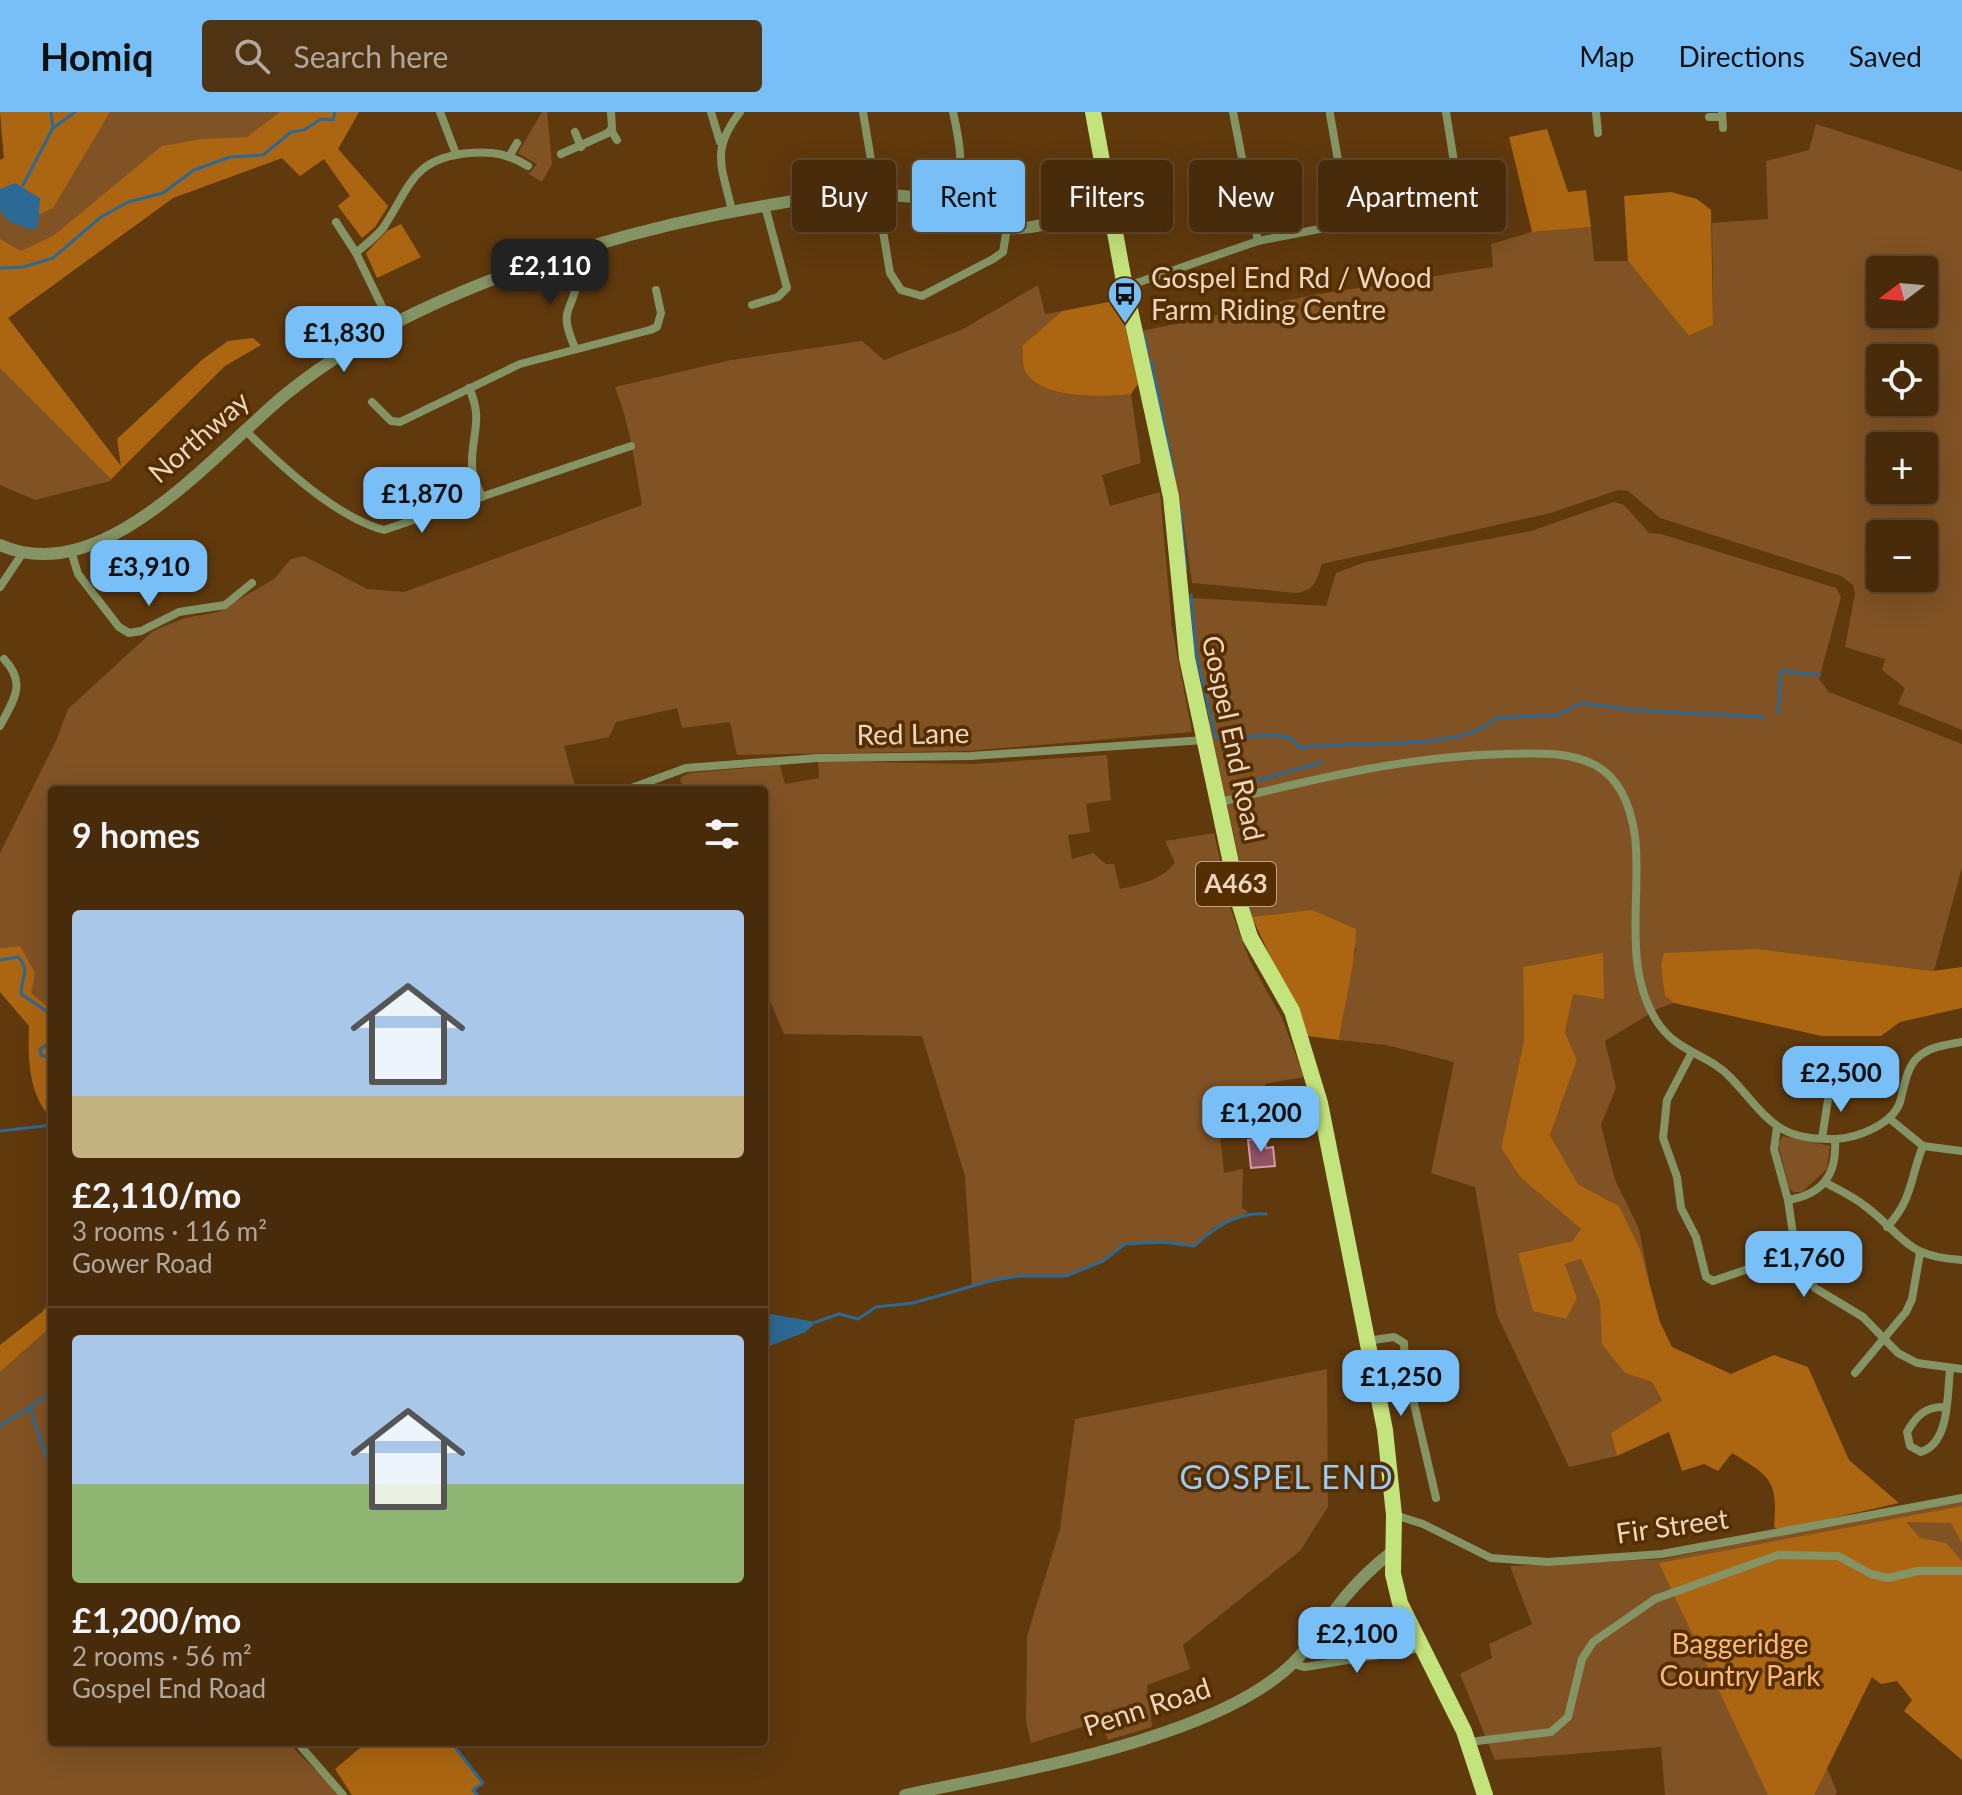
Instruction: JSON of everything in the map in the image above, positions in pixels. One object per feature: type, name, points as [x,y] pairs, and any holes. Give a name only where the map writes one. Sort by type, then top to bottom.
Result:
[{"type":"main road","name":"Gospel End Road","points":[[1093,112],[1101,160]]},
{"type":"main road","name":"Gospel End Road","points":[[1114,232],[1171,497],[1187,658],[1250,937],[1292,1011],[1308,1053],[1385,1430],[1394,1515],[1393,1551]]},
{"type":"main road","name":"A463","points":[[1393,1551],[1393,1574],[1400,1603],[1468,1742],[1485,1795]]},
{"type":"street","points":[[440,112],[456,154]]},
{"type":"street","points":[[611,112],[611,130],[617,140]]},
{"type":"street","points":[[711,112],[720,142],[732,211]]},
{"type":"street","points":[[720,142],[740,112]]},
{"type":"street","points":[[863,112],[871,160]]},
{"type":"street","points":[[953,112],[962,160]]},
{"type":"street","points":[[1233,112],[1258,241]]},
{"type":"street","points":[[1446,112],[1454,160]]},
{"type":"street","points":[[1596,112],[1598,133]]},
{"type":"street","points":[[1330,114],[1338,160]]},
{"type":"street","points":[[1709,117],[1722,114],[1723,128]]},
{"type":"street","points":[[561,154],[611,130]]},
{"type":"street","points":[[575,132],[581,147]]},
{"type":"street","points":[[510,155],[517,143]]},
{"type":"street","points":[[356,253],[381,231],[415,173],[433,160],[489,151],[510,155],[528,166]]},
{"type":"street","name":"Northway","points":[[0,545],[22,554],[71,551],[118,533],[200,471],[244,429],[326,364],[391,325],[460,293],[570,255],[732,211],[792,201]]},
{"type":"street","points":[[752,305],[778,297],[787,288],[765,206]]},
{"type":"street","points":[[336,222],[356,253],[391,325]]},
{"type":"street","points":[[1125,287],[1258,241],[1318,230]]},
{"type":"street","points":[[883,232],[893,281],[907,294],[922,296],[1003,252],[1006,232]]},
{"type":"street","points":[[570,255],[577,280],[565,311],[567,330],[575,348]]},
{"type":"street","points":[[372,402],[391,421],[400,422],[520,364],[657,327],[661,313],[656,290]]},
{"type":"street","points":[[469,388],[478,411],[472,470],[482,497]]},
{"type":"street","points":[[244,429],[275,461],[338,507],[377,528],[399,526],[631,446]]},
{"type":"street","points":[[71,551],[78,574],[119,627],[129,633],[141,631],[179,612],[225,605],[252,583]]},
{"type":"street","points":[[0,587],[22,554]]},
{"type":"street","points":[[0,726],[18,681],[17,672],[4,659]]},
{"type":"street","name":"Red Lane","points":[[637,786],[686,768],[818,758],[971,756],[1204,740]]},
{"type":"street","points":[[1220,802],[1358,769],[1436,757],[1532,753],[1571,756],[1597,766],[1618,785],[1631,810],[1635,839],[1633,917],[1646,997],[1662,1030],[1691,1054],[1729,1076],[1762,1116],[1777,1127],[1799,1137],[1835,1139],[1890,1119],[1899,1106],[1914,1060],[1928,1050],[1962,1042]]},
{"type":"street","points":[[1691,1054],[1667,1100],[1663,1138],[1677,1177],[1681,1208],[1696,1237],[1706,1277],[1713,1281],[1745,1270],[1773,1272],[1799,1262]]},
{"type":"street","points":[[1822,1138],[1830,1087]]},
{"type":"street","points":[[1890,1119],[1923,1146],[1962,1151]]},
{"type":"street","points":[[1777,1127],[1773,1140],[1799,1262],[1815,1288],[1863,1317],[1884,1340],[1917,1363],[1950,1370],[1962,1369]]},
{"type":"street","points":[[1788,1200],[1805,1197],[1826,1183],[1836,1155],[1835,1139]]},
{"type":"street","points":[[1887,1227],[1900,1213],[1913,1187],[1923,1146]]},
{"type":"street","points":[[1826,1183],[1865,1206],[1899,1240],[1920,1253],[1962,1260]]},
{"type":"street","points":[[1855,1373],[1884,1340],[1912,1299],[1920,1253]]},
{"type":"street","points":[[1366,1341],[1394,1337],[1404,1343],[1405,1365],[1436,1498]]},
{"type":"street","points":[[1945,1407],[1925,1410],[1912,1423],[1907,1441],[1915,1450],[1929,1449],[1935,1444],[1945,1407],[1950,1370]]},
{"type":"street","name":"Fir Street","points":[[1394,1515],[1423,1524],[1491,1558],[1548,1562],[1662,1554],[1962,1498]]},
{"type":"street","name":"Penn Road","points":[[905,1795],[1069,1757],[1201,1721],[1252,1695],[1293,1664],[1347,1594],[1393,1551]]},
{"type":"street","points":[[1468,1742],[1551,1732],[1568,1717],[1582,1659],[1593,1642],[1655,1599],[1778,1555],[1838,1556],[1871,1574],[1888,1578],[1918,1571],[1962,1571]]},
{"type":"street","points":[[1293,1664],[1305,1667],[1422,1648]]},
{"type":"street","points":[[300,1746],[343,1795]]},
{"type":"green space","points":[[0,112],[359,112],[338,149],[388,206],[375,227],[362,238],[338,206],[350,196],[324,159],[300,176],[282,158],[173,198],[8,318],[122,468],[110,481],[35,500],[0,485],[0,160],[4,158]]},
{"type":"green space","points":[[0,112],[110,112],[53,208],[32,218],[0,199],[0,160],[4,158]]},
{"type":"green space","points":[[280,112],[359,112],[338,149],[388,206],[375,227],[362,238],[338,206],[350,196],[324,159],[300,176],[282,158],[173,198],[8,318],[121,466],[117,439],[203,359],[228,341],[253,338],[261,345],[225,366],[111,479],[0,368],[0,239],[21,251],[53,236],[162,146],[203,139],[247,137]]},
{"type":"green space","points":[[542,112],[547,112],[552,164],[542,182],[529,174],[537,164],[518,153]]},
{"type":"green space","points":[[1816,124],[1962,171],[1962,730],[1898,704],[1905,688],[1882,670],[1885,659],[1845,647],[1855,593],[1853,585],[1841,576],[1660,518],[1628,491],[1618,490],[1551,513],[1322,564],[1312,587],[1297,593],[1192,583],[1183,520],[1142,331],[1313,295],[1493,267],[1491,244],[1532,232],[1591,227],[1594,261],[1628,261],[1690,336],[1713,325],[1712,223],[1768,219],[1766,161],[1809,150]]},
{"type":"green space","points":[[1547,129],[1568,192],[1586,190],[1591,227],[1532,232],[1509,137]]},
{"type":"green space","points":[[1671,192],[1697,199],[1711,210],[1713,325],[1689,336],[1628,261],[1624,196]]},
{"type":"green space","points":[[401,224],[421,257],[377,278],[366,253],[387,231]]},
{"type":"green space","points":[[1038,285],[1045,314],[1062,311],[1022,346],[1025,371],[1044,387],[1058,392],[1105,396],[1131,394],[1141,463],[1102,475],[1110,506],[1160,492],[1172,628],[1192,732],[968,751],[737,755],[730,722],[682,728],[677,708],[616,722],[609,737],[564,746],[575,786],[48,786],[48,1007],[31,993],[20,946],[0,948],[0,853],[56,741],[68,709],[153,631],[185,618],[218,612],[274,579],[291,559],[304,556],[367,589],[404,592],[642,505],[628,430],[615,387],[731,360],[862,341],[884,360],[963,329]]},
{"type":"green space","points":[[1119,300],[1138,384],[1131,394],[1105,396],[1058,392],[1033,380],[1025,371],[1022,346],[1062,311]]},
{"type":"green space","points":[[1614,502],[1624,505],[1649,533],[1661,534],[1836,588],[1841,597],[1819,679],[1829,692],[1962,744],[1962,867],[1934,971],[1759,949],[1665,996],[1674,1003],[1659,1008],[1605,1041],[1616,1088],[1601,1125],[1615,1180],[1639,1229],[1650,1285],[1640,1249],[1619,1206],[1578,1184],[1550,1135],[1577,1060],[1565,1032],[1573,993],[1523,968],[1524,1040],[1501,1148],[1520,1177],[1581,1229],[1572,1241],[1518,1253],[1577,1298],[1565,1264],[1581,1259],[1600,1302],[1603,1344],[1625,1373],[1652,1382],[1662,1402],[1612,1433],[1617,1456],[1569,1467],[1497,1315],[1475,1187],[1431,1173],[1454,1062],[1386,1045],[1339,1040],[1348,977],[1356,949],[1312,911],[1252,917],[1212,738],[1192,623],[1193,598],[1326,606],[1336,573],[1365,562],[1531,531]]},
{"type":"green space","points":[[1107,755],[1111,800],[1086,804],[1090,832],[1068,835],[1072,859],[1093,853],[1106,864],[1114,864],[1120,889],[1163,874],[1175,863],[1165,841],[1214,833],[1231,910],[1250,961],[1282,1018],[1304,1077],[1265,1084],[1268,1123],[1219,1124],[1224,1173],[1243,1169],[1242,1208],[1248,1212],[1213,1228],[1194,1246],[1162,1242],[1125,1244],[1103,1261],[1066,1276],[1020,1276],[972,1286],[965,1176],[922,1036],[784,1034],[768,996],[768,786],[683,786],[680,778],[689,773],[780,765],[785,784],[819,778],[818,761],[972,764]]},
{"type":"green space","points":[[1312,910],[1356,929],[1339,1040],[1307,1036],[1252,917]]},
{"type":"green space","points":[[20,946],[35,973],[31,993],[48,1007],[48,1114],[38,1099],[31,1076],[29,1026],[0,992],[0,948]]},
{"type":"green space","points":[[1759,949],[1933,971],[1962,967],[1962,1008],[1900,1022],[1881,1036],[1822,1036],[1674,1003],[1665,996],[1661,965],[1664,953]]},
{"type":"green space","points":[[1603,953],[1604,999],[1573,994],[1565,1032],[1577,1060],[1550,1135],[1578,1184],[1619,1206],[1640,1249],[1660,1322],[1672,1347],[1731,1374],[1774,1355],[1808,1367],[1849,1460],[1899,1503],[1780,1530],[1774,1527],[1775,1499],[1769,1481],[1756,1468],[1732,1453],[1718,1471],[1704,1464],[1682,1471],[1669,1432],[1617,1456],[1611,1433],[1662,1401],[1652,1382],[1625,1373],[1602,1344],[1600,1302],[1581,1259],[1565,1264],[1577,1298],[1566,1319],[1533,1311],[1518,1253],[1572,1241],[1581,1229],[1520,1177],[1501,1148],[1524,1040],[1523,967]]},
{"type":"green space","points":[[1783,1136],[1830,1146],[1827,1169],[1802,1192],[1793,1192],[1789,1187],[1778,1144]]},
{"type":"green space","points":[[48,1304],[48,1330],[0,1372],[0,1345]]},
{"type":"green space","points":[[48,1330],[48,1746],[291,1746],[337,1795],[0,1795],[0,1372]]},
{"type":"green space","points":[[1327,1369],[1328,1507],[1300,1551],[1183,1645],[1190,1669],[1147,1685],[1152,1727],[1108,1740],[1101,1721],[1031,1743],[1026,1722],[1027,1636],[1060,1529],[1075,1419]]},
{"type":"green space","name":"Baggeridge Country Park","points":[[1962,1496],[1962,1651],[1871,1631],[1825,1763],[1837,1792],[1835,1795],[1665,1795],[1661,1747],[1495,1760],[1460,1674],[1492,1658],[1489,1644],[1532,1624],[1510,1566],[1664,1559]]},
{"type":"green space","points":[[1962,1506],[1962,1543],[1951,1523],[1906,1522],[1920,1538],[1946,1543],[1962,1561],[1962,1760],[1904,1711],[1912,1700],[1897,1681],[1881,1684],[1872,1677],[1814,1795],[1768,1795],[1659,1563]]},
{"type":"green space","points":[[362,1746],[454,1746],[483,1783],[473,1790],[477,1795],[352,1795],[335,1769]]},
{"type":"water","points":[[15,183],[40,198],[38,226],[32,230],[10,222],[0,211],[0,189]]},
{"type":"water","points":[[768,1314],[816,1322],[806,1332],[768,1346]]},
{"type":"building","points":[[1265,1138],[1266,1148],[1273,1147],[1275,1166],[1251,1168],[1248,1140]]},
{"type":"waterway","points":[[51,112],[53,128]]},
{"type":"waterway","points":[[23,185],[53,128],[75,112]]},
{"type":"waterway","points":[[0,268],[23,267],[53,258],[101,217],[128,202],[163,193],[194,170],[230,157],[263,155],[291,132],[304,130],[321,119],[333,120],[335,112]]},
{"type":"waterway","points":[[1143,333],[1148,352]]},
{"type":"waterway","points":[[1151,360],[1174,474]]},
{"type":"waterway","points":[[1180,509],[1186,569]]},
{"type":"waterway","points":[[1191,595],[1196,654],[1216,738],[1275,735],[1293,739],[1299,748],[1431,741],[1457,737],[1479,729],[1496,718],[1557,715],[1582,703],[1631,710],[1764,717]]},
{"type":"waterway","points":[[1778,713],[1781,671],[1820,675]]},
{"type":"waterway","points":[[1248,783],[1322,762]]},
{"type":"waterway","points":[[0,960],[18,957],[25,970],[21,994],[48,1012]]},
{"type":"waterway","points":[[48,1044],[40,1049],[41,1055],[48,1057]]},
{"type":"waterway","points":[[0,1131],[48,1125]]},
{"type":"waterway","points":[[816,1322],[839,1314],[858,1319],[876,1307],[913,1303],[994,1280],[1020,1276],[1066,1276],[1103,1261],[1125,1244],[1162,1242],[1194,1246],[1227,1222],[1245,1215],[1266,1214]]},
{"type":"waterway","points":[[0,1426],[48,1396]]},
{"type":"waterway","points":[[30,1408],[48,1462]]},
{"type":"waterway","points":[[454,1746],[483,1783],[473,1790],[477,1795]]},
{"type":"place","name":"Gospel End Rd / Wood Farm Riding Centre","points":[[1125,325]]},
{"type":"district","name":"GOSPEL END","points":[[1287,1478]]}]
